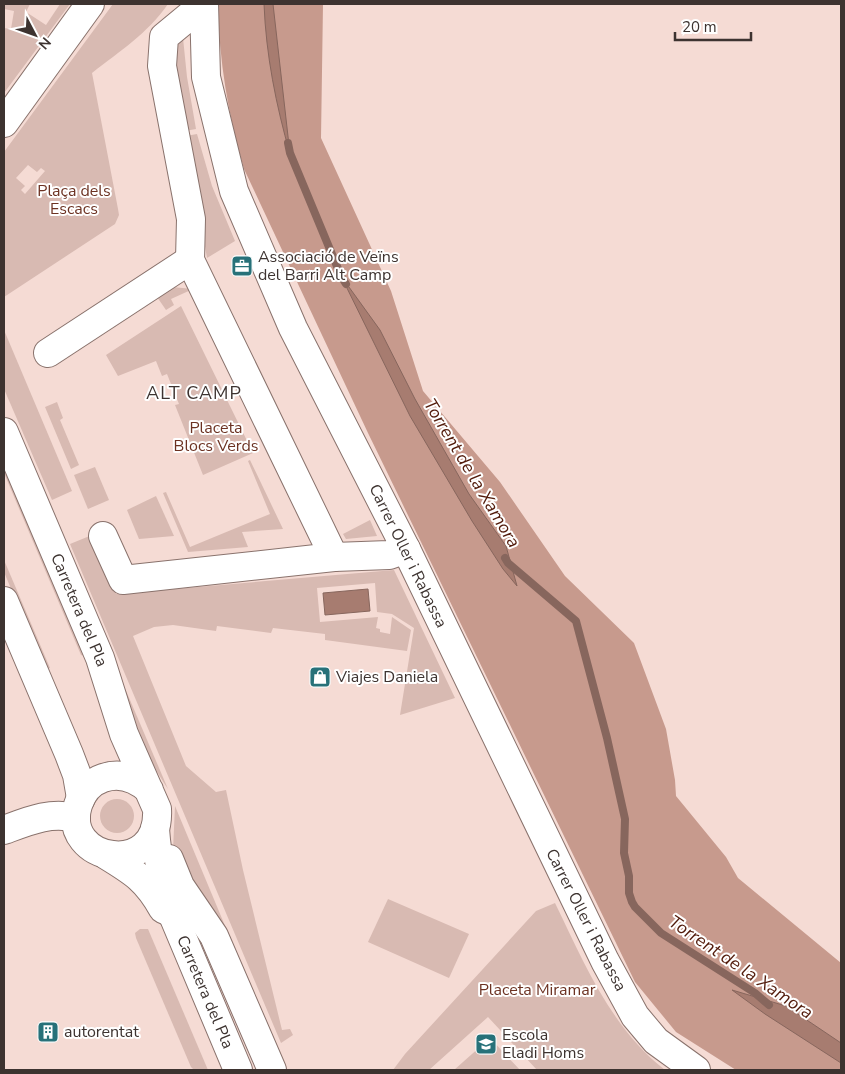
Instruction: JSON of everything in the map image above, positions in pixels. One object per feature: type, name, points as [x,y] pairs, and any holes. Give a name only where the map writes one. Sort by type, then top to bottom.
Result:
[{"type":"street","points":[[4,123],[90,4]]},
{"type":"street","points":[[204,4],[164,37],[162,66],[191,219],[190,260],[334,557]]},
{"type":"street","name":"Carrer Oller i Rabassa","points":[[204,4],[206,77],[234,191],[293,328],[406,549],[601,952],[635,1016],[656,1041],[696,1070]]},
{"type":"street","points":[[48,353],[190,260]]},
{"type":"street","name":"Carretera del Pla","points":[[4,432],[100,658],[124,734],[157,809],[156,824]]},
{"type":"street","points":[[103,536],[123,580],[334,557],[388,555],[406,549]]},
{"type":"street","points":[[4,601],[77,775],[78,828],[89,845],[140,877],[163,909],[172,913],[174,902],[161,870],[156,824]]},
{"type":"street","points":[[4,830],[40,818],[64,814],[78,808],[86,790],[103,778],[123,776],[133,778],[149,790]]},
{"type":"street","points":[[106,855],[116,857],[136,852],[151,838],[156,824]]},
{"type":"street","points":[[156,824],[180,886],[214,936],[272,1070]]},
{"type":"street","name":"Carretera del Pla","points":[[172,913],[238,1070]]},
{"type":"green space","points":[[4,4],[30,4],[26,12],[46,25],[60,4],[70,4],[4,93],[4,28],[11,29],[14,11],[4,9]]},
{"type":"green space","name":"Plaça dels Escacs","points":[[113,4],[168,4],[151,25],[92,73],[119,215],[115,224],[4,297],[4,152]],"holes":[[[28,165],[37,172],[41,168],[45,171],[25,194],[21,190],[25,186],[16,178]]]},
{"type":"green space","points":[[183,38],[187,77],[196,129],[185,131],[172,53],[175,46]]},
{"type":"green space","points":[[197,134],[212,186],[235,241],[207,258],[186,136]]},
{"type":"green space","points":[[172,287],[193,289],[171,299],[174,305],[166,310],[155,294]]},
{"type":"green space","name":"Placeta Blocs Verds","points":[[181,306],[253,453],[203,475],[175,405],[179,404],[167,374],[162,376],[156,361],[118,376],[106,355]]},
{"type":"green space","points":[[4,330],[72,491],[52,500],[4,389]]},
{"type":"green space","points":[[57,402],[63,418],[60,420],[79,465],[71,469],[45,407]]},
{"type":"green space","points":[[4,460],[85,656],[81,655],[4,473]]},
{"type":"green space","points":[[250,460],[283,529],[242,532],[248,547],[188,552],[163,493],[166,492],[190,547],[270,514],[248,461]]},
{"type":"green space","points":[[95,467],[109,500],[88,509],[74,475]]},
{"type":"green space","points":[[156,496],[174,536],[139,539],[127,510]]},
{"type":"green space","points":[[370,520],[377,536],[346,539],[343,534]]},
{"type":"green space","points":[[92,535],[116,594],[394,570],[455,698],[400,715],[414,628],[392,614],[377,612],[375,583],[317,588],[320,622],[378,617],[376,628],[380,629],[380,632],[390,634],[392,617],[411,630],[407,651],[325,640],[325,634],[273,628],[271,633],[217,626],[216,631],[173,625],[154,627],[133,636],[186,766],[216,792],[226,790],[243,870],[282,1030],[290,1029],[293,1035],[281,1043],[70,544]]},
{"type":"green space","points":[[4,560],[50,668],[45,670],[4,572]]},
{"type":"green space","points":[[121,679],[168,789],[152,763],[140,736]]},
{"type":"green space","points":[[117,799],[129,804],[134,816],[129,828],[117,833],[105,828],[100,816],[105,804]]},
{"type":"green space","points":[[175,806],[256,1000],[173,850]]},
{"type":"green space","points":[[388,899],[469,934],[449,978],[368,942]]},
{"type":"green space","name":"Placeta Miramar","points":[[555,903],[588,971],[614,1015],[629,1035],[665,1070],[537,1070],[488,1017],[429,1070],[393,1070],[405,1054],[536,911]]},
{"type":"green space","points":[[140,929],[148,929],[208,1070],[194,1070],[191,1067],[136,938],[135,933]]},
{"type":"green space","points":[[490,1038],[520,1070],[454,1070]]},
{"type":"shaded area","points":[[218,4],[323,4],[321,138],[391,291],[423,391],[500,482],[565,576],[634,643],[666,729],[676,796],[726,857],[738,878],[841,963],[841,1070],[736,1070],[676,1032],[635,982],[368,433],[244,169],[225,87],[220,46]]},
{"type":"shaded area","points":[[264,4],[273,4],[290,154],[273,80]]},
{"type":"shaded area","points":[[341,276],[380,330],[415,399],[469,494],[506,546],[517,586],[503,569],[472,521],[410,416]]},
{"type":"shaded area","points":[[368,589],[370,611],[325,615],[323,593]]},
{"type":"shaded area","points":[[732,990],[786,1006],[841,1043],[841,1063],[765,1014]]},
{"type":"waterway","name":"Torrent de la Xamora","points":[[288,143],[290,153],[346,284]]},
{"type":"waterway","name":"Torrent de la Xamora","points":[[505,558],[508,563],[576,621],[607,738],[625,819],[624,853],[629,876],[629,893],[632,902],[661,933],[755,993],[769,1005]]},
{"type":"place","name":"Associació de Veïns del Barri Alt Camp","points":[[242,266]]},
{"type":"place","name":"Viajes Daniela","points":[[320,677]]},
{"type":"place","name":"autorentat","points":[[48,1032]]},
{"type":"place","name":"Escola Eladi Homs","points":[[486,1044]]},
{"type":"district","name":"ALT CAMP","points":[[194,393]]}]
